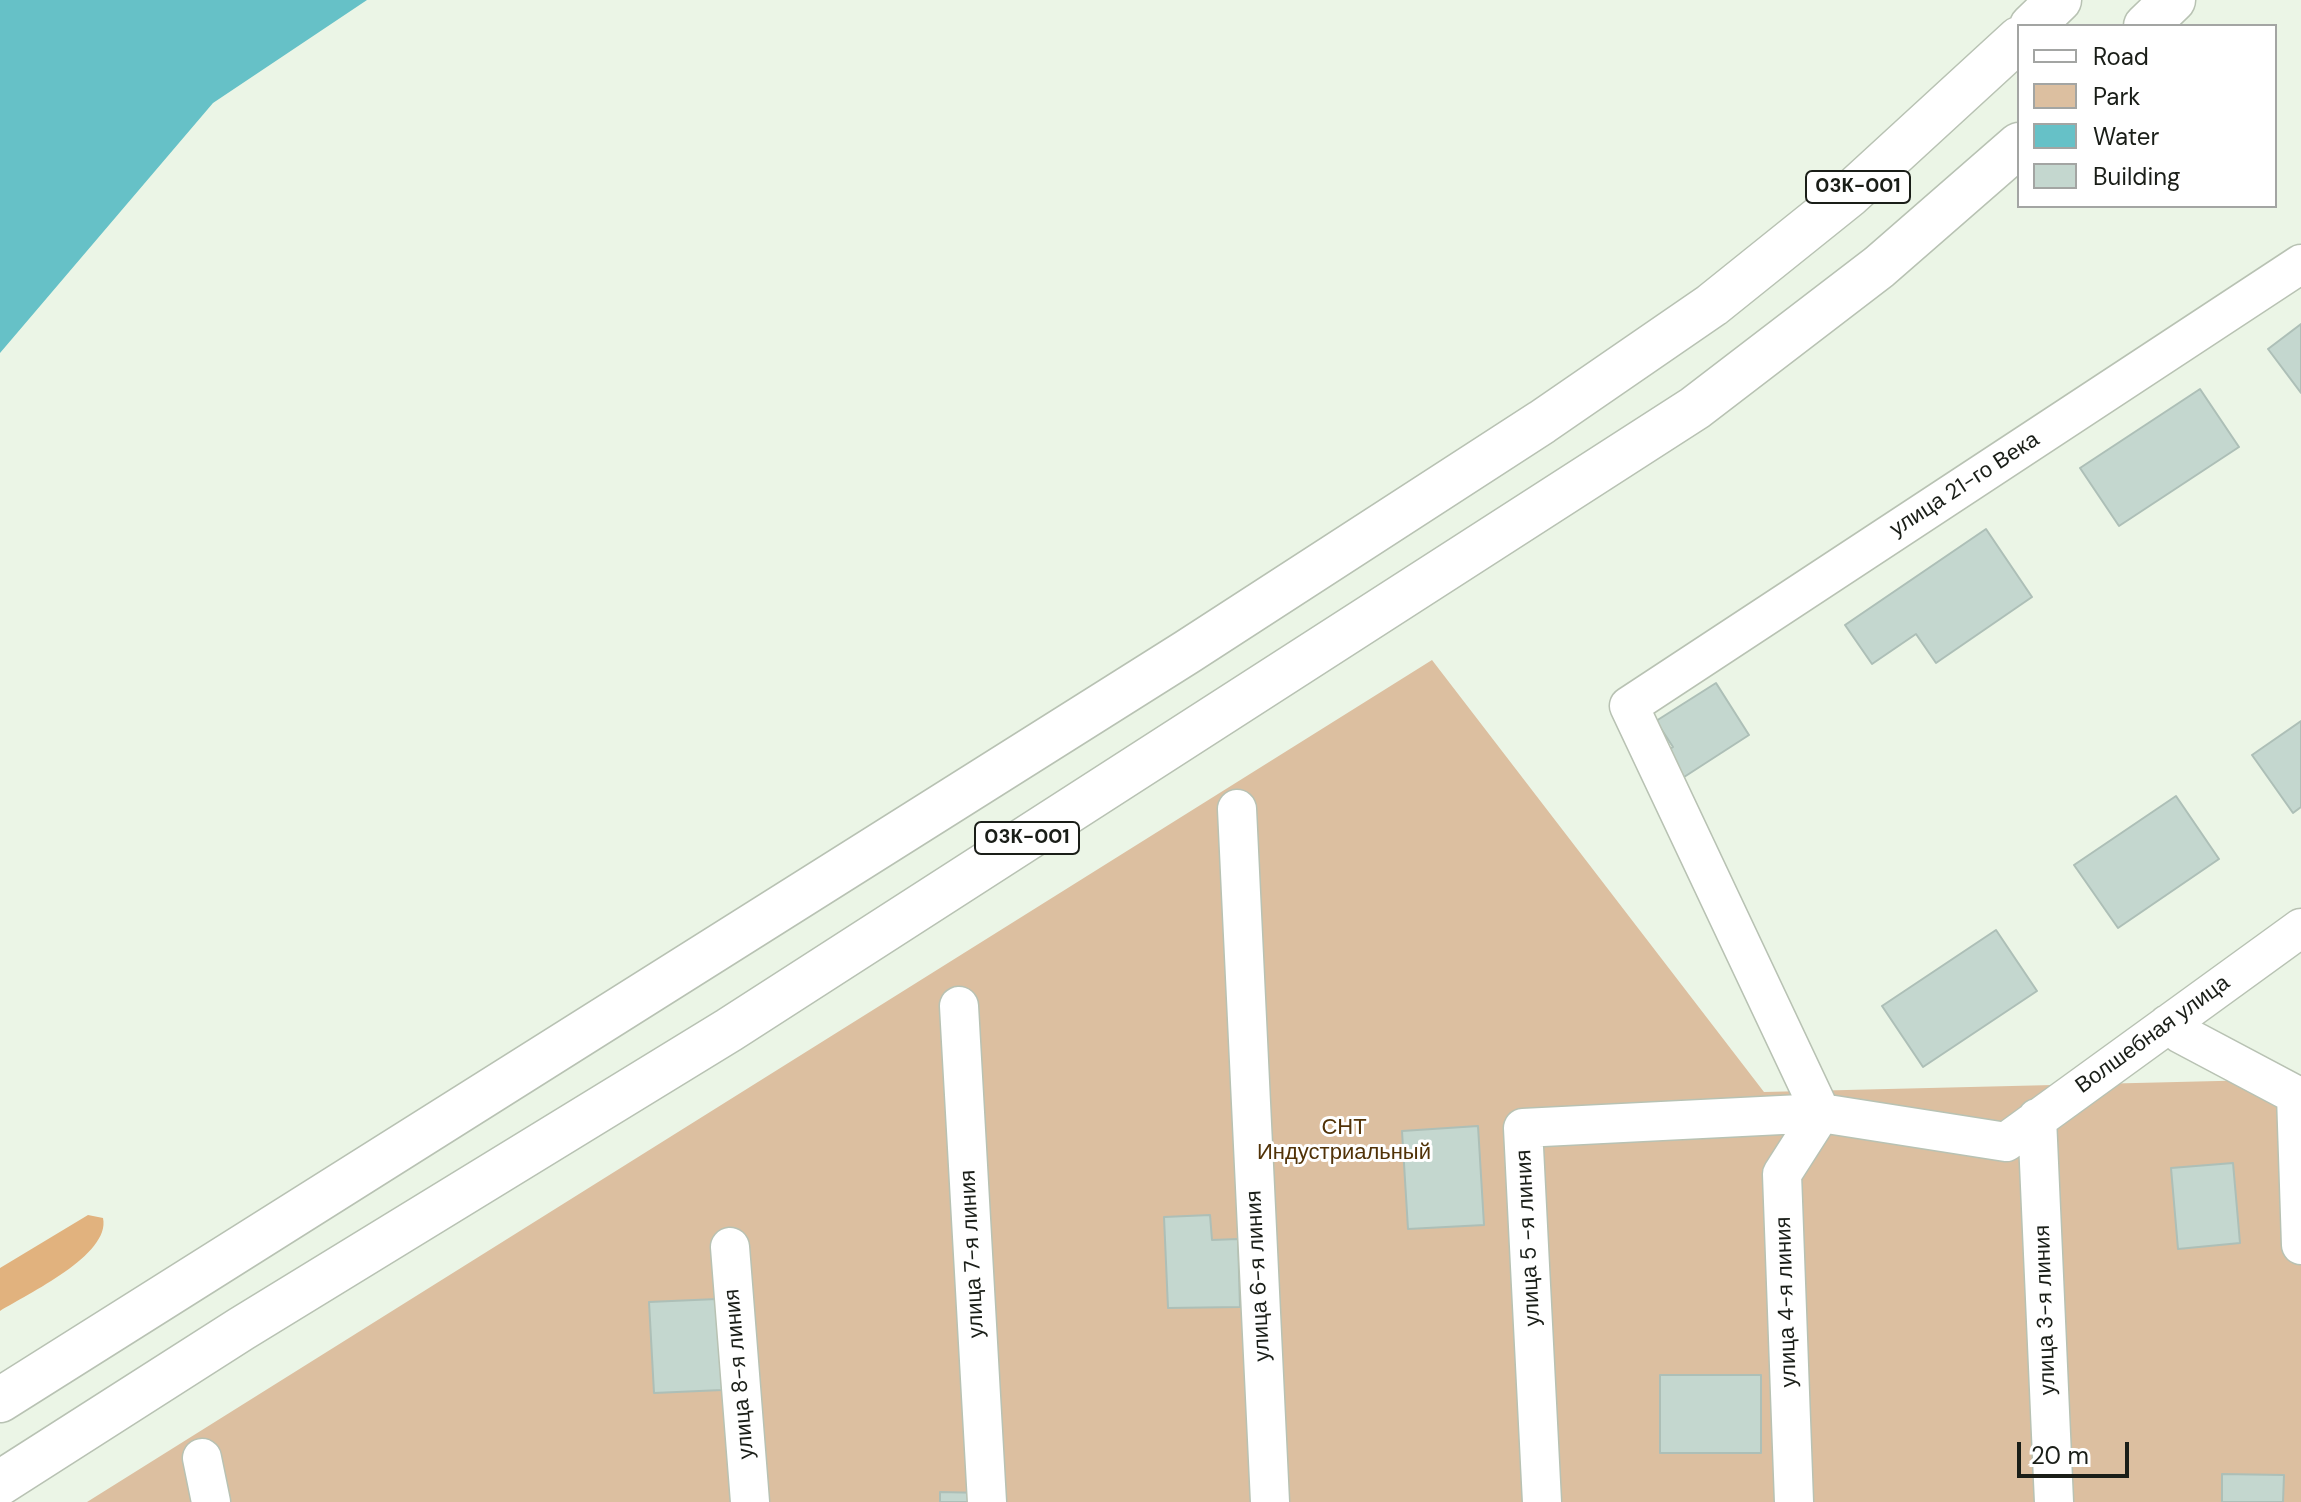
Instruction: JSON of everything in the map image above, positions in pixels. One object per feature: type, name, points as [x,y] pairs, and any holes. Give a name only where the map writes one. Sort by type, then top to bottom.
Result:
[{"type":"main road","points":[[2034,24],[2059,0]]},
{"type":"main road","points":[[2148,24],[2173,0]]},
{"type":"main road","name":"03К-001","points":[[0,1400],[1200,643],[1529,431],[1712,305],[1849,195],[2017,41]]},
{"type":"main road","name":"03К-001","points":[[0,1483],[241,1329],[729,1030],[1695,408],[1879,267],[2017,147]]},
{"type":"street","name":"улица 21-го Века","points":[[1821,1113],[1629,706],[2301,264]]},
{"type":"street","name":"улица 6-я линия","points":[[1237,809],[1270,1502]]},
{"type":"street","name":"Волшебная улица","points":[[1821,1113],[2006,1142],[2301,928]]},
{"type":"street","name":"улица 7-я линия","points":[[959,1006],[987,1502]]},
{"type":"street","points":[[2168,1024],[2181,1034],[2296,1095],[2301,1245]]},
{"type":"street","name":"улица 5 -я линия","points":[[1542,1502],[1523,1128],[1821,1113]]},
{"type":"street","name":"улица 4-я линия","points":[[1794,1502],[1782,1174],[1821,1113]]},
{"type":"street","name":"улица 3-я линия","points":[[2037,1118],[2054,1502]]},
{"type":"street","name":"улица 8-я линия","points":[[730,1247],[750,1502]]},
{"type":"street","points":[[202,1458],[211,1502]]},
{"type":"green space","name":"СНТ Индустриальный","points":[[1432,660],[1764,1092],[2301,1079],[2301,1502],[87,1502]]},
{"type":"shaded area","points":[[88,1215],[103,1218],[102,1232],[94,1246],[65,1272],[0,1311],[0,1268]]},
{"type":"water","points":[[0,0],[367,0],[213,103],[0,353]]},
{"type":"building","points":[[2301,324],[2301,393],[2268,349]]},
{"type":"building","points":[[2200,389],[2239,447],[2119,526],[2080,468]]},
{"type":"building","points":[[1986,529],[2032,597],[1936,663],[1916,634],[1872,664],[1845,625]]},
{"type":"building","points":[[1716,683],[1749,735],[1681,779],[1664,753],[1673,747],[1656,721]]},
{"type":"building","points":[[2301,721],[2301,807],[2293,813],[2252,755]]},
{"type":"building","points":[[2176,796],[2219,859],[2118,928],[2074,865]]},
{"type":"building","points":[[1996,930],[2037,991],[1923,1067],[1882,1006]]},
{"type":"building","points":[[1478,1126],[1484,1225],[1408,1229],[1402,1131]]},
{"type":"building","points":[[2233,1163],[2240,1243],[2178,1249],[2171,1168]]},
{"type":"building","points":[[1210,1215],[1212,1240],[1238,1239],[1240,1307],[1168,1308],[1164,1217]]},
{"type":"building","points":[[717,1299],[722,1390],[654,1393],[649,1302]]},
{"type":"building","points":[[1660,1375],[1761,1375],[1761,1453],[1660,1453]]},
{"type":"building","points":[[2222,1474],[2284,1475],[2283,1502],[2222,1502]]},
{"type":"building","points":[[940,1492],[986,1493],[986,1502],[940,1502]]}]
